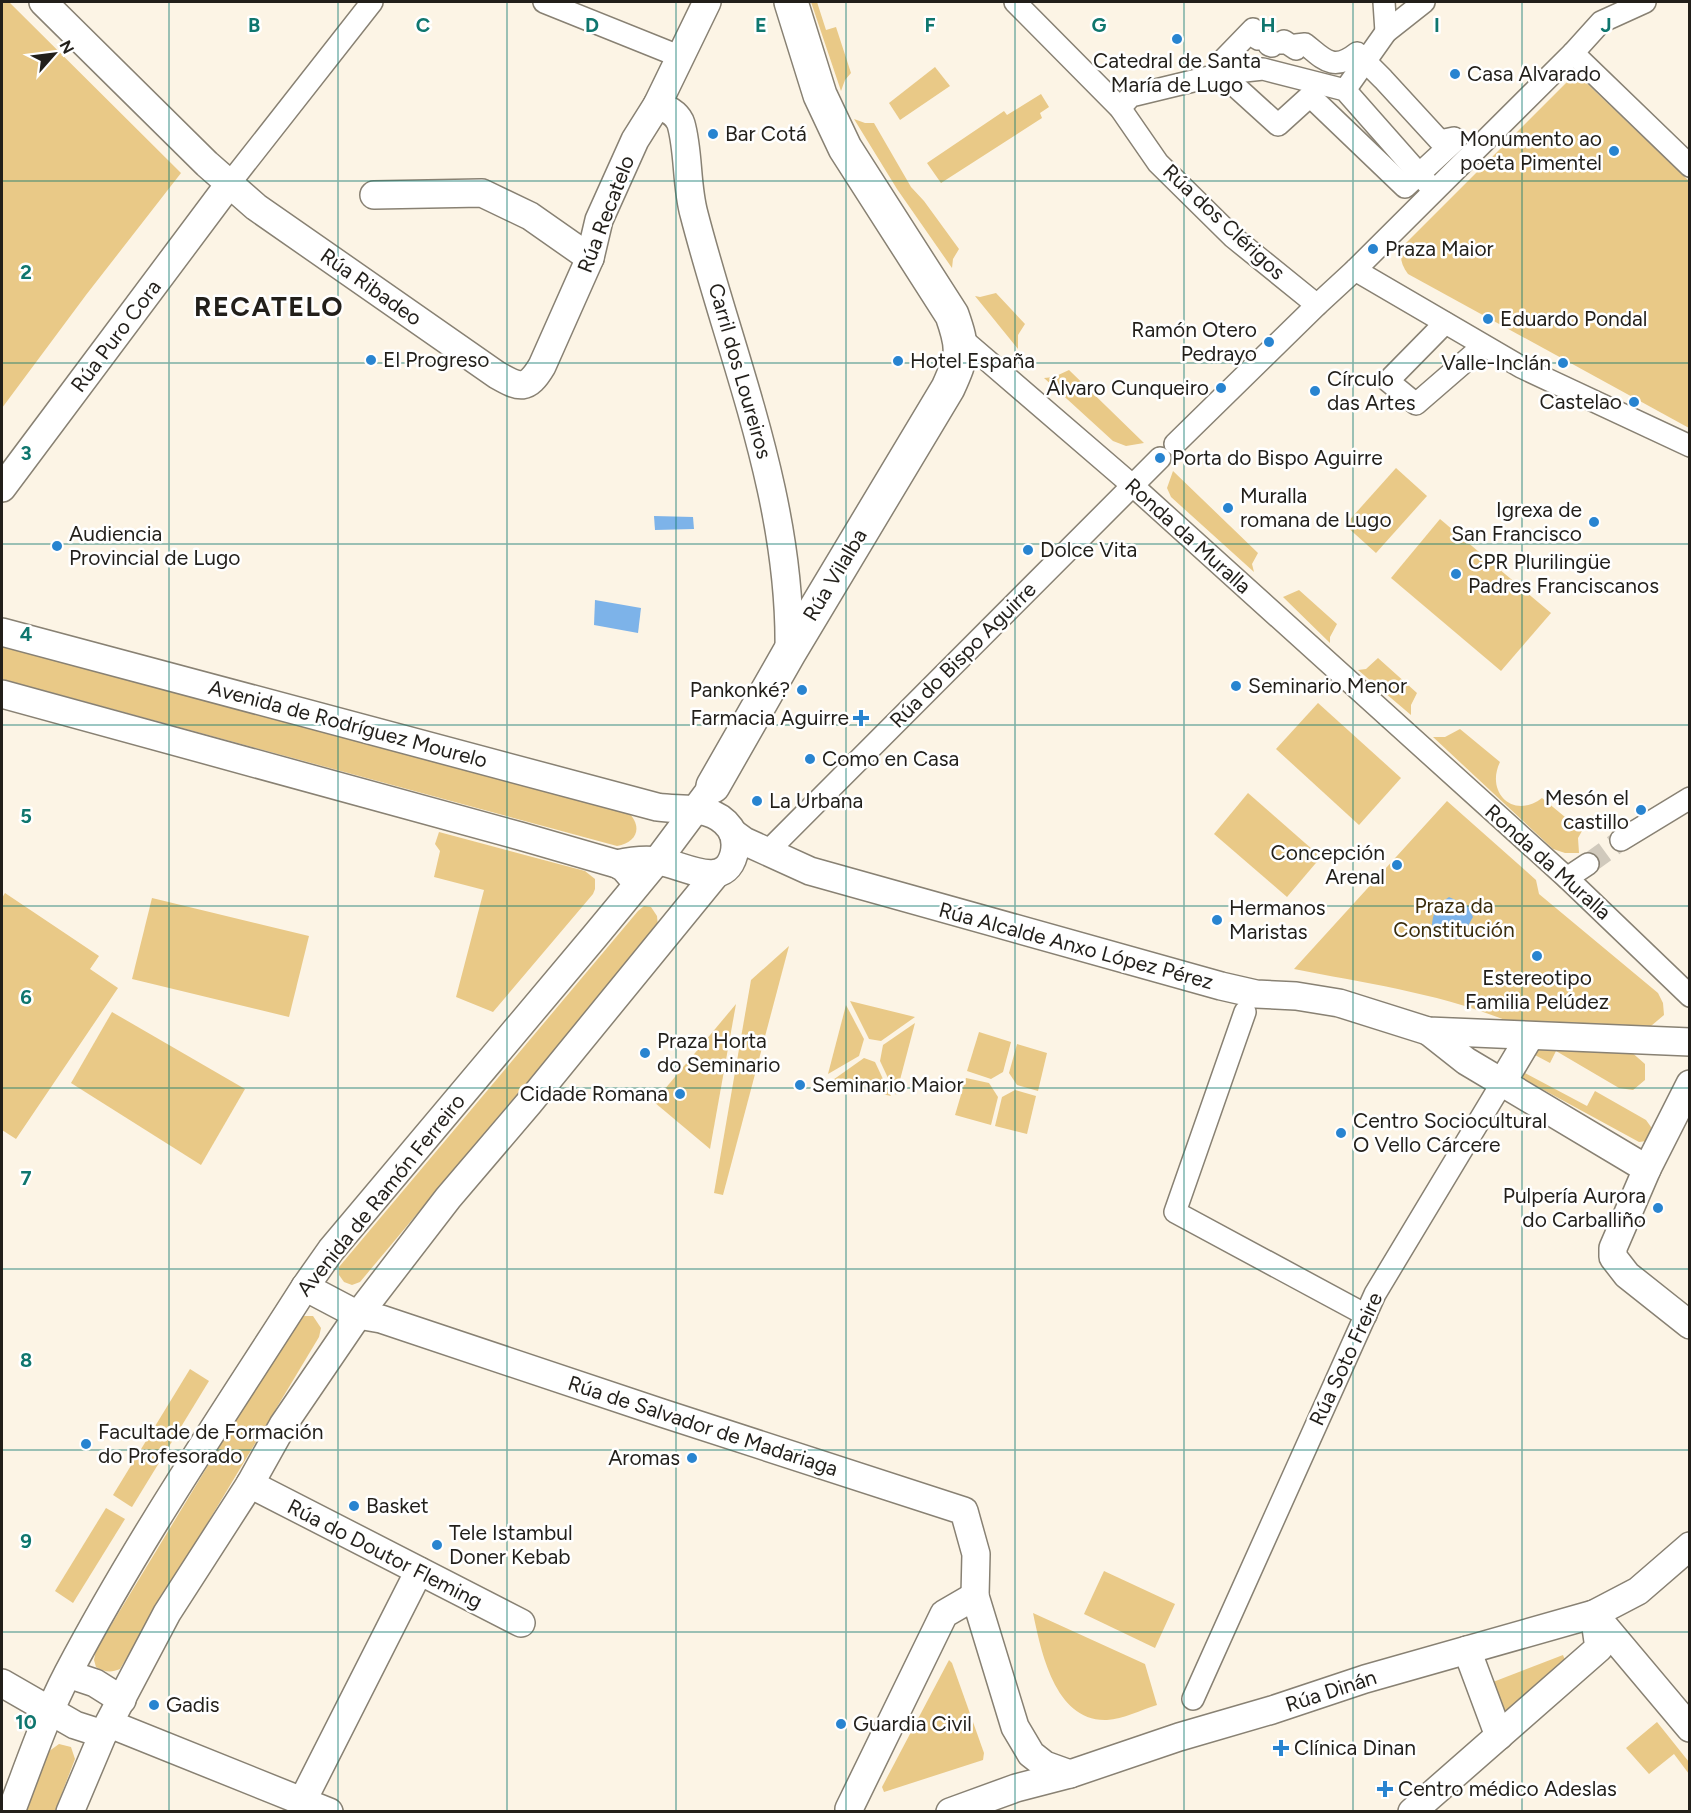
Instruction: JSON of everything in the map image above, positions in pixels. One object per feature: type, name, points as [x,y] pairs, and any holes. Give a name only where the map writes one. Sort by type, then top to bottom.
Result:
[{"type":"street","name":"Rúa Ribadeo","points":[[44,2],[207,164],[256,207],[516,386]]},
{"type":"street","points":[[230,183],[372,2]]},
{"type":"street","points":[[544,2],[681,57]]},
{"type":"street","name":"Rúa Recatelo","points":[[516,386],[522,386],[534,379],[542,366],[590,258],[599,220],[635,140],[657,105],[707,2]]},
{"type":"street","name":"Ronda da Muralla","points":[[791,2],[820,94],[844,148],[952,315],[960,337],[1132,485],[1567,878],[1689,996]]},
{"type":"street","name":"Rúa dos Clérigos","points":[[1015,2],[1120,108],[1158,162],[1233,237],[1317,305]]},
{"type":"street","points":[[1384,2],[1386,32]]},
{"type":"street","points":[[1345,90],[1386,32],[1424,2]]},
{"type":"street","points":[[1645,2],[1601,22],[1573,53],[1348,277],[1445,323],[1521,368],[1689,446]]},
{"type":"street","points":[[1253,29],[1258,39],[1260,37],[1272,46],[1273,43],[1285,43],[1284,41],[1296,49],[1296,45],[1305,44],[1327,61],[1344,61],[1357,53],[1365,62],[1440,141],[1454,138],[1456,140],[1404,187],[1310,96],[1278,125],[1230,84],[1222,61],[1253,29]]},
{"type":"street","points":[[1573,53],[1689,166]]},
{"type":"street","points":[[1120,108],[1131,96],[1226,73],[1263,69],[1345,90],[1434,192]]},
{"type":"street","name":"Carril dos Loureiros","points":[[657,105],[669,109],[681,121],[693,211],[765,456],[790,612],[789,653]]},
{"type":"street","name":"Rúa Puro Cora","points":[[2,488],[230,183]]},
{"type":"street","points":[[374,195],[482,193],[530,216],[590,258]]},
{"type":"street","name":"Rúa do Bispo Aguirre","points":[[766,852],[1132,485],[1348,277]]},
{"type":"street","points":[[1445,323],[1388,381],[1416,404],[1483,346]]},
{"type":"street","name":"Rúa Vilalba","points":[[704,797],[948,388],[962,353],[960,337]]},
{"type":"street","name":"Avenida de Rodríguez Mourelo","points":[[2,632],[657,807],[676,809],[704,797]]},
{"type":"street","points":[[2,694],[616,864],[629,872],[634,889]]},
{"type":"street","name":"Rúa Alcalde Anxo López Pérez","points":[[704,797],[705,811],[720,818],[733,833],[744,841],[810,871],[1134,963],[1256,994],[1296,996],[1339,1003],[1428,1030],[1689,1042]]},
{"type":"street","name":"Avenida de Ramón Ferreiro","points":[[11,1812],[51,1710],[118,1582],[305,1287],[338,1242],[657,861],[704,797]]},
{"type":"street","points":[[1621,840],[1686,803]]},
{"type":"street","points":[[70,1812],[106,1729],[167,1613],[250,1485],[283,1425],[358,1315],[448,1198],[529,1103],[716,874],[731,864],[735,850],[733,833]]},
{"type":"street","points":[[655,949],[679,932],[721,889],[766,852]]},
{"type":"street","points":[[616,864],[639,860],[657,861],[697,872],[716,874]]},
{"type":"street","points":[[1567,878],[1588,864]]},
{"type":"street","points":[[1245,1012],[1175,1212],[1366,1315]]},
{"type":"street","name":"Rúa Alcalde Anxo López Pérez","points":[[1428,1030],[1466,1061],[1647,1169]]},
{"type":"street","name":"Rúa Soto Freire","points":[[1193,1699],[1375,1294],[1530,1035]]},
{"type":"street","points":[[1685,1093],[1647,1169],[1613,1248],[1613,1257],[1627,1275],[1689,1325]]},
{"type":"street","points":[[305,1287],[358,1315]]},
{"type":"street","name":"Rúa de Salvador de Madariaga","points":[[358,1315],[381,1319],[964,1511],[976,1554],[975,1596]]},
{"type":"street","name":"Rúa do Doutor Fleming","points":[[250,1485],[521,1623]]},
{"type":"street","name":"Rúa Dinán","points":[[950,1812],[1016,1788],[1070,1774],[1179,1737],[1272,1710],[1365,1679],[1594,1614],[1638,1591],[1689,1546]]},
{"type":"street","points":[[300,1800],[307,1792],[419,1571]]},
{"type":"street","points":[[850,1812],[849,1809],[944,1614],[975,1596],[1015,1727],[1031,1754],[1045,1765],[1070,1774]]},
{"type":"street","points":[[1594,1614],[1689,1728]]},
{"type":"street","points":[[1412,1812],[1599,1648],[1594,1614]]},
{"type":"street","points":[[1467,1650],[1498,1736]]},
{"type":"street","points":[[68,1674],[95,1683],[122,1700]]},
{"type":"street","points":[[2,1683],[75,1725],[106,1729],[329,1812]]},
{"type":"green space","points":[[2,2],[9,2],[181,173],[2,408]]},
{"type":"green space","points":[[811,2],[817,2],[826,30],[836,27],[851,73],[845,80],[841,91]]},
{"type":"green space","points":[[935,67],[950,86],[900,120],[889,103]]},
{"type":"green space","name":"Praza Maior","points":[[1576,73],[1689,181],[1689,428],[1408,274],[1402,264],[1403,246]]},
{"type":"green space","points":[[1041,94],[1049,107],[1040,113],[1042,118],[941,183],[927,163],[1004,111],[1007,115]]},
{"type":"green space","points":[[854,119],[874,123],[911,187],[959,249],[953,259],[952,268],[897,189]]},
{"type":"green space","points":[[996,293],[1025,324],[1018,335],[1018,349],[975,296]]},
{"type":"green space","points":[[1069,370],[1144,443],[1126,446],[1113,441],[1044,378],[1054,377]]},
{"type":"green space","points":[[1396,468],[1427,496],[1376,553],[1345,525]]},
{"type":"green space","points":[[1173,471],[1258,553],[1252,564],[1254,572],[1171,497],[1167,488]]},
{"type":"green space","points":[[1440,519],[1551,613],[1501,671],[1391,578]]},
{"type":"green space","points":[[1299,590],[1337,624],[1330,637],[1330,643],[1283,597]]},
{"type":"green space","points":[[2,644],[627,811],[635,822],[636,833],[630,841],[617,846],[2,679]]},
{"type":"green space","points":[[1378,658],[1417,693],[1411,705],[1411,715],[1358,670],[1366,669]]},
{"type":"green space","points":[[1318,703],[1401,778],[1359,825],[1276,749]]},
{"type":"green space","points":[[1460,729],[1500,762],[1496,773],[1496,784],[1505,800],[1522,806],[1532,804],[1542,798],[1582,831],[1578,838],[1579,853],[1565,853],[1553,849],[1433,737],[1445,737]]},
{"type":"green space","points":[[1248,793],[1321,857],[1287,897],[1214,834]]},
{"type":"green space","name":"Praza da Constitución","points":[[1447,801],[1536,880],[1539,894],[1658,993],[1663,1003],[1664,1015],[1651,1026],[1505,1020],[1427,996],[1294,969]]},
{"type":"green space","points":[[439,832],[585,871],[595,879],[593,894],[493,1012],[456,997],[484,890],[434,877],[440,851],[435,844]]},
{"type":"green space","points":[[5,893],[99,956],[90,969],[118,988],[16,1139],[2,1130],[2,898]]},
{"type":"green space","points":[[152,898],[309,936],[289,1017],[132,979]]},
{"type":"green space","points":[[644,906],[651,907],[657,916],[658,926],[360,1282],[352,1285],[344,1282],[339,1275],[339,1267]]},
{"type":"green space","points":[[789,946],[723,1195],[714,1193],[751,980]]},
{"type":"green space","points":[[850,1001],[915,1017],[881,1041],[869,1039]]},
{"type":"green space","points":[[736,1004],[710,1149],[654,1102]]},
{"type":"green space","points":[[846,1005],[864,1039],[859,1056],[828,1074]]},
{"type":"green space","points":[[112,1012],[245,1089],[201,1165],[71,1083]]},
{"type":"green space","points":[[915,1023],[896,1095],[880,1061],[883,1045]]},
{"type":"green space","points":[[979,1032],[1011,1042],[1003,1072],[991,1079],[967,1071]]},
{"type":"green space","points":[[1017,1044],[1047,1053],[1038,1091],[1017,1085],[1009,1073]]},
{"type":"green space","points":[[1534,1046],[1629,1050],[1645,1064],[1645,1080],[1633,1090],[1619,1088],[1556,1051],[1550,1063],[1533,1054]]},
{"type":"green space","points":[[864,1058],[875,1062],[891,1096],[830,1082]]},
{"type":"green space","points":[[1521,1071],[1587,1106],[1595,1091],[1646,1120],[1651,1127],[1652,1134],[1647,1141],[1639,1142],[1518,1076]]},
{"type":"green space","points":[[966,1078],[989,1083],[998,1097],[991,1125],[955,1115]]},
{"type":"green space","points":[[1015,1090],[1036,1096],[1027,1134],[995,1126],[1002,1097]]},
{"type":"green space","points":[[300,1316],[313,1316],[321,1328],[319,1337],[120,1669],[108,1671],[96,1667],[94,1660],[96,1650]]},
{"type":"green space","points":[[190,1369],[209,1381],[132,1507],[113,1495]]},
{"type":"green space","points":[[106,1508],[125,1519],[73,1603],[55,1591]]},
{"type":"green space","points":[[1104,1571],[1175,1604],[1155,1648],[1084,1614]]},
{"type":"green space","points":[[1033,1613],[1145,1664],[1157,1705],[1107,1720],[1089,1718],[1075,1709],[1063,1697],[1046,1664]]},
{"type":"green space","points":[[1563,1655],[1565,1660],[1503,1713],[1493,1682]]},
{"type":"green space","points":[[949,1660],[984,1753],[983,1760],[884,1792],[882,1787]]},
{"type":"green space","points":[[1657,1722],[1689,1762],[1689,1774],[1674,1754],[1649,1774],[1626,1748]]},
{"type":"green space","points":[[59,1744],[71,1747],[75,1759],[55,1811],[23,1812],[48,1752]]},
{"type":"water","points":[[654,516],[693,517],[694,529],[655,530]]},
{"type":"water","points":[[595,600],[641,608],[638,633],[594,625]]},
{"type":"water","points":[[1449,897],[1468,906],[1473,917],[1463,935],[1457,939],[1439,933],[1432,927],[1436,910]]},
{"type":"tunnel","points":[[1588,864],[1621,840]]},
{"type":"place","name":"Catedral de Santa María de Lugo","points":[[1177,39]]},
{"type":"place","name":"Casa Alvarado","points":[[1455,74]]},
{"type":"place","name":"Bar Cotá","points":[[713,134]]},
{"type":"place","name":"Monumento ao poeta Pimentel","points":[[1614,151]]},
{"type":"place","name":"Praza Maior","points":[[1373,249]]},
{"type":"place","name":"Eduardo Pondal","points":[[1488,319]]},
{"type":"place","name":"Ramón Otero Pedrayo","points":[[1269,342]]},
{"type":"place","name":"El Progreso","points":[[371,360]]},
{"type":"place","name":"Hotel España","points":[[898,361]]},
{"type":"place","name":"Valle-Inclán","points":[[1563,363]]},
{"type":"place","name":"Álvaro Cunqueiro","points":[[1221,388]]},
{"type":"place","name":"Círculo das Artes","points":[[1315,391]]},
{"type":"place","name":"Castelao","points":[[1634,402]]},
{"type":"place","name":"Porta do Bispo Aguirre","points":[[1160,458]]},
{"type":"place","name":"Muralla romana de Lugo","points":[[1228,508]]},
{"type":"place","name":"Igrexa de San Francisco","points":[[1594,522]]},
{"type":"place","name":"Audiencia Provincial de Lugo","points":[[57,546]]},
{"type":"place","name":"Dolce Vita","points":[[1028,550]]},
{"type":"place","name":"CPR Plurilingüe Padres Franciscanos","points":[[1456,574]]},
{"type":"place","name":"Seminario Menor","points":[[1236,686]]},
{"type":"place","name":"Pankonké?","points":[[802,690]]},
{"type":"place","name":"Farmacia Aguirre","points":[[861,718]]},
{"type":"place","name":"Como en Casa","points":[[810,759]]},
{"type":"place","name":"La Urbana","points":[[757,801]]},
{"type":"place","name":"Mesón el castillo","points":[[1641,810]]},
{"type":"place","name":"Concepción Arenal","points":[[1397,865]]},
{"type":"place","name":"Hermanos Maristas","points":[[1217,920]]},
{"type":"place","name":"Estereotipo Familia Pelúdez","points":[[1537,956]]},
{"type":"place","name":"Praza Horta do Seminario","points":[[645,1053]]},
{"type":"place","name":"Seminario Maior","points":[[800,1085]]},
{"type":"place","name":"Cidade Romana","points":[[680,1094]]},
{"type":"place","name":"Centro Sociocultural O Vello Cárcere","points":[[1341,1133]]},
{"type":"place","name":"Pulpería Aurora do Carballiño","points":[[1658,1208]]},
{"type":"place","name":"Facultade de Formación do Profesorado","points":[[86,1444]]},
{"type":"place","name":"Aromas","points":[[692,1458]]},
{"type":"place","name":"Basket","points":[[354,1506]]},
{"type":"place","name":"Tele Istambul Doner Kebab","points":[[437,1545]]},
{"type":"place","name":"Gadis","points":[[154,1705]]},
{"type":"place","name":"Guardia Civil","points":[[841,1724]]},
{"type":"place","name":"Clínica Dinan","points":[[1281,1748]]},
{"type":"place","name":"Centro médico Adeslas","points":[[1385,1789]]},
{"type":"district","name":"RECATELO","points":[[269,307]]}]
